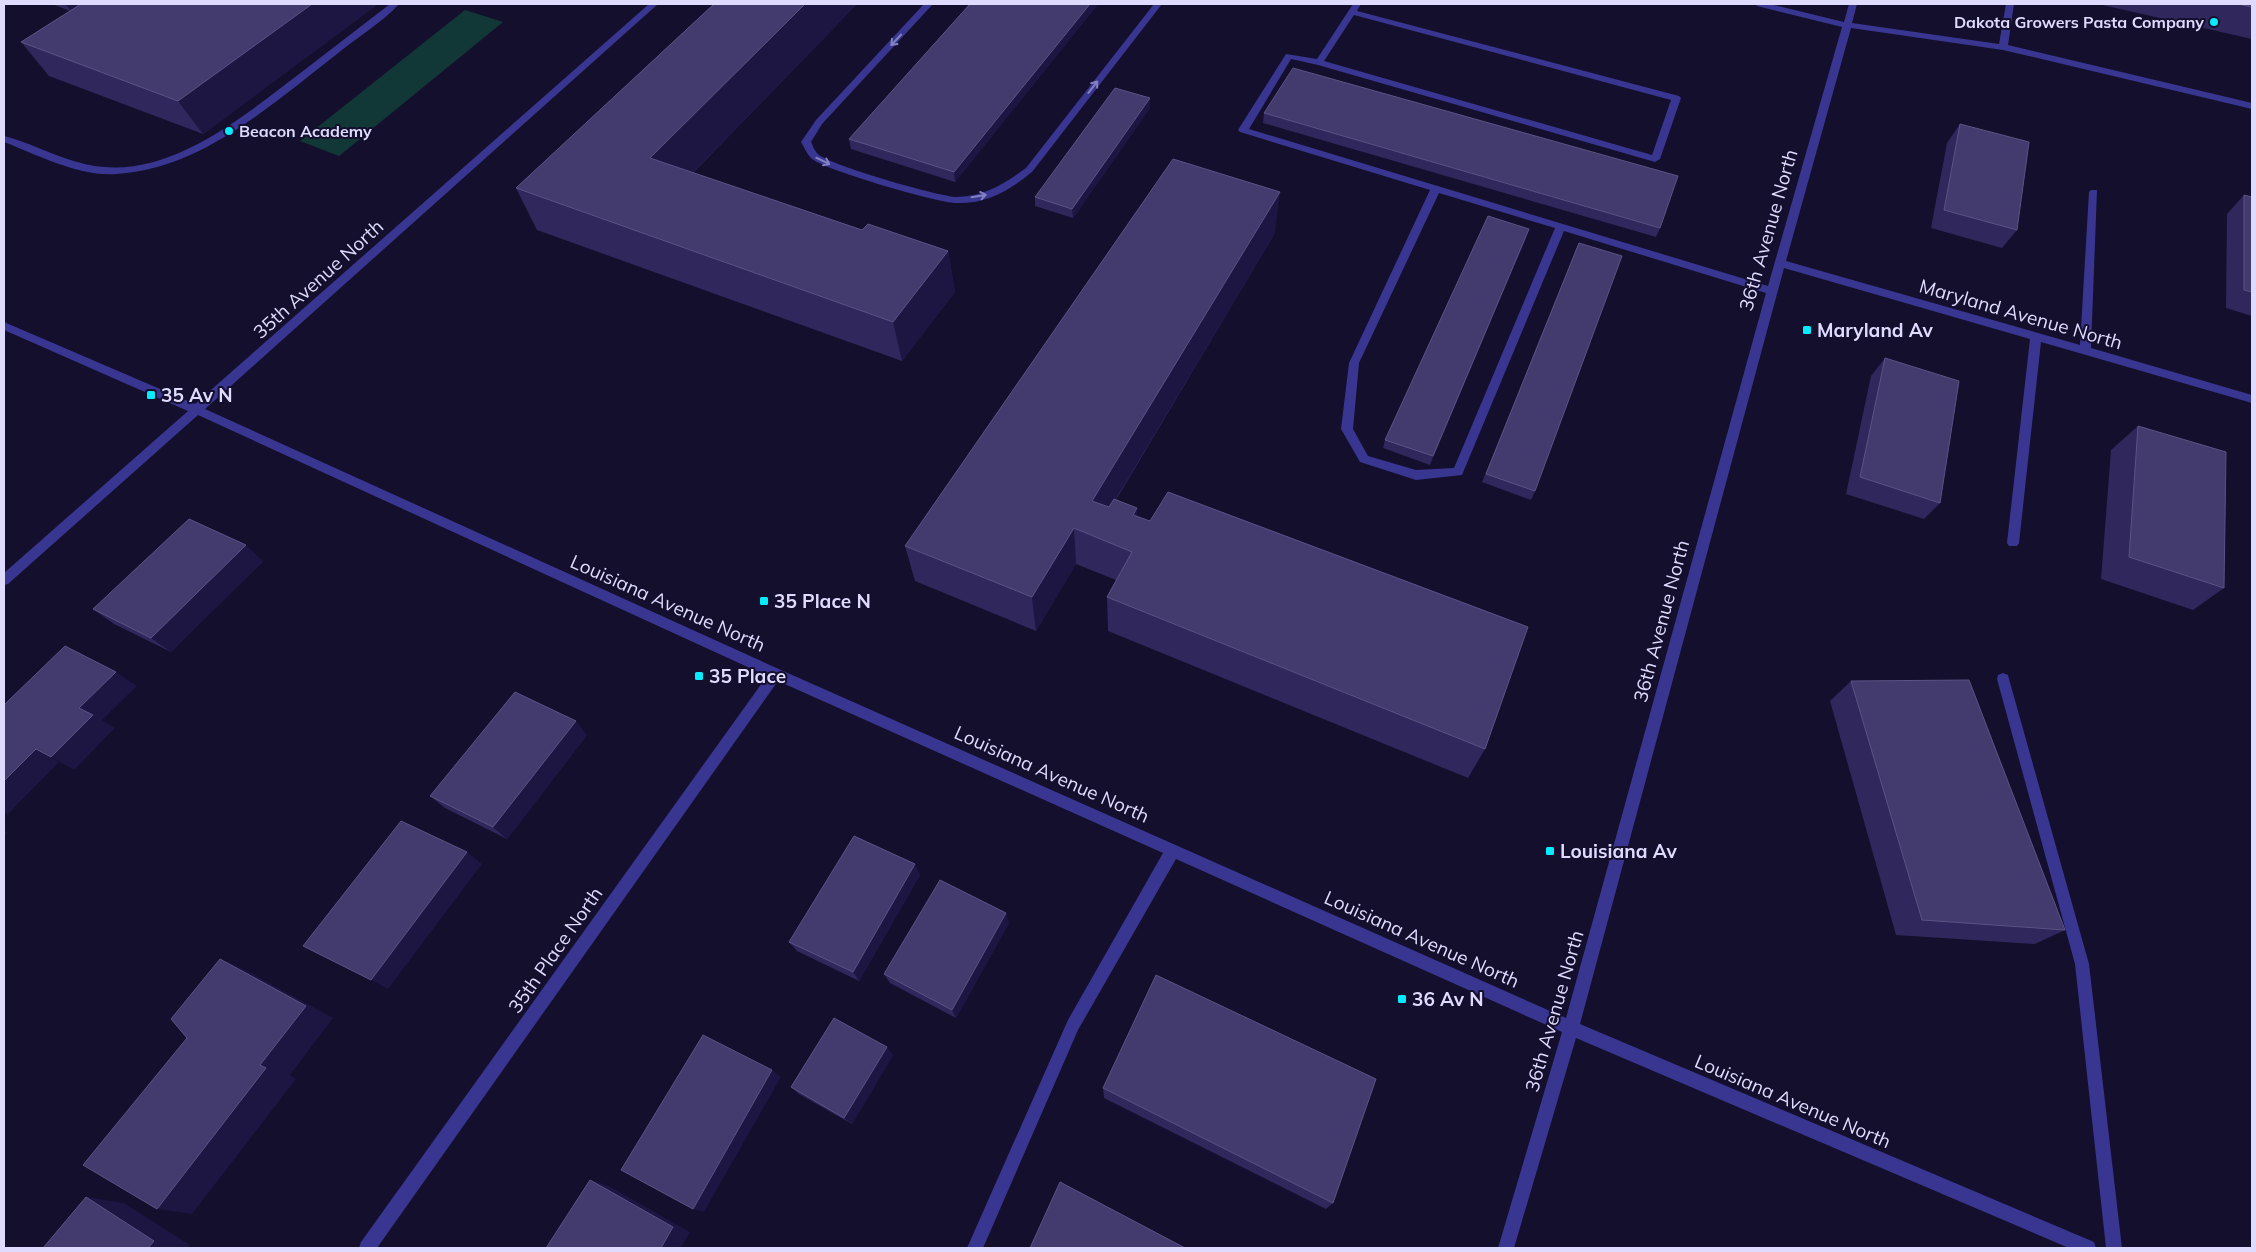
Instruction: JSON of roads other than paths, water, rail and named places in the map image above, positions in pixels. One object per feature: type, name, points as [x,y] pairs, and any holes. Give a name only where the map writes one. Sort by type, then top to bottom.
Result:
[{"type":"street","points":[[4,139],[96,169],[115,172],[167,160],[194,149],[223,133],[263,106],[395,4]]},
{"type":"street","name":"35th Avenue North","points":[[4,580],[654,4]]},
{"type":"street","points":[[929,4],[819,122],[806,142],[816,157],[834,166],[934,197],[957,200],[984,196],[1006,188],[1029,170],[1158,4]]},
{"type":"street","points":[[1760,4],[1847,25],[2004,47],[2252,106]]},
{"type":"street","name":"36th Avenue North","points":[[1506,1248],[1571,1028],[1772,291],[1853,4]]},
{"type":"street","points":[[2004,47],[2010,4]]},
{"type":"street","points":[[1319,62],[1354,8],[1676,98],[1655,158],[1319,62],[1289,56],[1243,130],[1772,291]]},
{"type":"street","points":[[1436,188],[1354,363],[1347,429],[1364,459],[1416,475],[1458,472],[1561,226]]},
{"type":"street","points":[[2085,351],[2094,192]]},
{"type":"street","name":"Maryland Avenue North","points":[[1780,262],[2252,399]]},
{"type":"street","name":"Louisiana Avenue North","points":[[4,326],[197,410],[776,674],[1571,1028],[2088,1248]]},
{"type":"street","points":[[2012,543],[2036,337]]},
{"type":"street","name":"35th Place North","points":[[367,1248],[776,674]]},
{"type":"street","points":[[2003,679],[2082,964],[2114,1248]]},
{"type":"street","points":[[976,1248],[1073,1025],[1173,850]]},
{"type":"place","name":"Dakota Growers Pasta Company","points":[[2214,22]]},
{"type":"place","name":"Beacon Academy","points":[[229,131]]},
{"type":"place","name":"Maryland Av","points":[[1807,330]]},
{"type":"place","name":"35 Av N","points":[[151,395]]},
{"type":"place","name":"35 Place N","points":[[764,601]]},
{"type":"place","name":"35 Place","points":[[699,676]]},
{"type":"place","name":"Louisiana Av","points":[[1550,851]]},
{"type":"place","name":"36 Av N","points":[[1402,999]]}]
